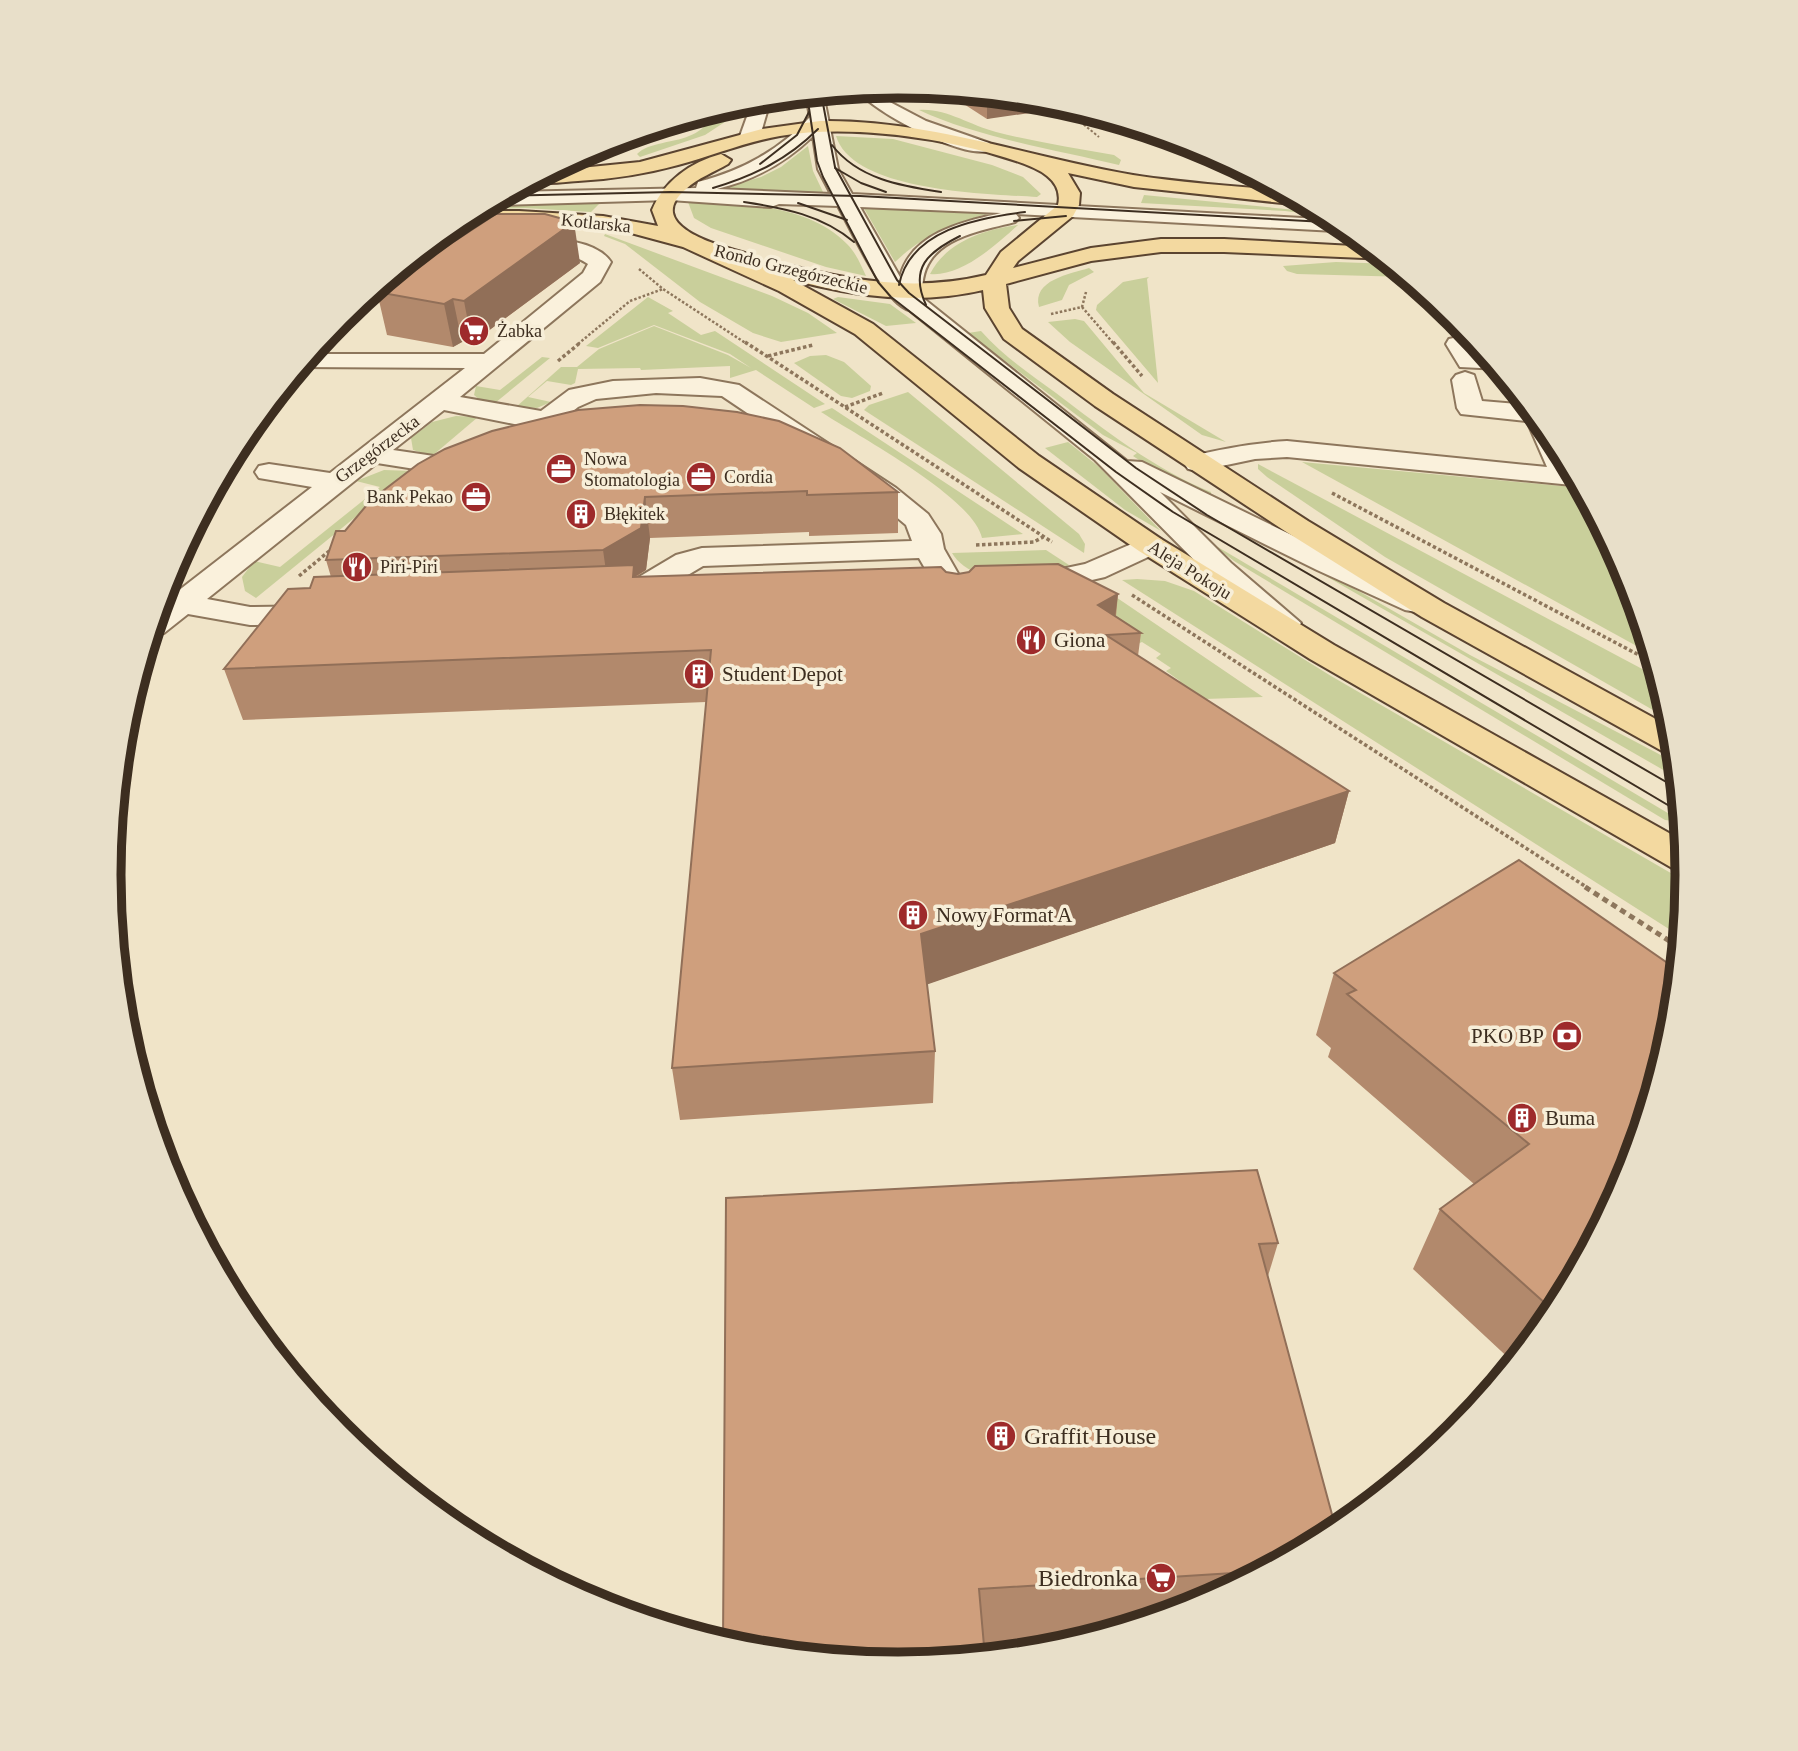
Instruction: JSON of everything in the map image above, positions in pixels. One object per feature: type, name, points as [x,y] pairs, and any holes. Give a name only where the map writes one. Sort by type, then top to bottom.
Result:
[{"type":"main road","points":[[561,175],[635,169],[750,136],[816,124],[888,129],[1146,183],[1278,197]]},
{"type":"main road","points":[[663,194],[736,151],[750,136]]},
{"type":"main road","points":[[1021,157],[1040,164],[1064,179],[1071,195],[1067,211],[1009,257],[995,280],[997,308],[1013,334],[1198,463],[1297,527],[1433,610],[1664,737]]},
{"type":"main road","name":"Rondo Grzegórzeckie","points":[[663,194],[667,224],[686,241],[713,251],[842,286],[907,296],[995,280],[1097,254],[1145,247],[1365,254]]},
{"type":"main road","name":"Kotlarska","points":[[485,218],[543,217],[598,221],[652,230],[686,241]]},
{"type":"main road","name":"Aleja Pokoju","points":[[713,251],[787,286],[864,329],[1038,468],[1150,545],[1322,652],[1676,853]]},
{"type":"street","points":[[877,99],[908,119],[982,147]]},
{"type":"street","points":[[815,103],[816,124],[828,169],[887,278],[1105,454],[1220,569],[1322,652]]},
{"type":"street","points":[[750,136],[758,111]]},
{"type":"street","points":[[663,194],[715,184],[763,167],[785,153],[816,124]]},
{"type":"street","points":[[824,151],[863,176],[929,196],[987,206]]},
{"type":"street","points":[[515,199],[663,194],[844,199],[1326,226]]},
{"type":"street","points":[[745,197],[806,209],[862,233]]},
{"type":"street","points":[[907,296],[909,277],[915,262],[945,237],[989,222],[1067,211]]},
{"type":"street","name":"Kotlarska","points":[[443,246],[560,248],[593,255],[600,262],[598,269]]},
{"type":"street","name":"Grzegórzecka","points":[[167,614],[490,362],[598,269]]},
{"type":"street","points":[[1458,344],[1469,362],[1484,363]]},
{"type":"street","points":[[315,362],[490,362]]},
{"type":"street","points":[[1465,380],[1470,408],[1523,413]]},
{"type":"street","points":[[535,434],[572,398],[591,391],[715,386],[734,392],[886,494],[918,520],[926,534],[929,549],[971,596]]},
{"type":"street","points":[[440,401],[519,417],[535,434]]},
{"type":"street","points":[[535,434],[571,431]]},
{"type":"street","points":[[764,440],[817,449]]},
{"type":"street","points":[[1198,463],[1287,449],[1567,478]]},
{"type":"street","points":[[371,454],[442,465],[491,452]]},
{"type":"street","points":[[1105,454],[1328,564],[1433,610]]},
{"type":"street","points":[[269,472],[334,482]]},
{"type":"street","points":[[916,593],[971,596],[1052,581],[1094,571],[1150,545]]},
{"type":"street","points":[[672,602],[603,604],[687,561],[702,557],[929,549]]},
{"type":"street","points":[[181,603],[250,616],[347,614]]},
{"type":"path","points":[[1081,120],[1083,124],[1104,139]]},
{"type":"path","points":[[635,265],[663,289],[1094,571],[1673,943]]},
{"type":"path","points":[[1082,307],[1084,296],[1091,287]]},
{"type":"path","points":[[1042,316],[1082,307]]},
{"type":"path","points":[[1082,307],[1144,379]]},
{"type":"path","points":[[768,356],[816,344]]},
{"type":"path","points":[[1329,491],[1645,658]]},
{"type":"green space","points":[[919,110],[948,114],[1011,136],[1114,155],[1121,160],[1119,165],[1017,142],[966,128]]},
{"type":"green space","points":[[733,116],[705,135],[640,157],[637,154],[648,147],[696,133],[713,121]]},
{"type":"green space","points":[[836,136],[893,139],[992,165],[1023,177],[1041,194],[1037,197],[957,191],[894,179],[868,169],[848,155]]},
{"type":"green space","points":[[808,146],[813,171],[823,192],[713,191],[761,177],[781,167]]},
{"type":"green space","points":[[1144,195],[1302,210],[1307,214],[1285,211],[1141,203]]},
{"type":"green space","points":[[601,202],[591,212],[500,209],[505,205]]},
{"type":"green space","points":[[688,202],[772,208],[813,221],[847,244],[856,255],[866,276],[826,267],[711,228],[694,218]]},
{"type":"green space","points":[[862,205],[994,212],[929,237],[895,262]]},
{"type":"green space","points":[[1018,225],[989,250],[966,265],[942,274],[930,274],[937,263],[956,245],[980,234]]},
{"type":"green space","points":[[605,234],[772,296],[808,313],[837,333],[781,342],[753,333],[700,302],[625,244],[604,236]]},
{"type":"green space","points":[[1336,262],[1378,263],[1394,277],[1297,274],[1287,271],[1283,266]]},
{"type":"green space","points":[[1089,268],[1094,272],[1069,285],[1062,300],[1039,307],[1038,298],[1047,284]]},
{"type":"green space","points":[[1149,277],[1147,279],[1158,383],[1096,310],[1097,305],[1123,282]]},
{"type":"green space","points":[[648,297],[673,311],[668,313],[701,335],[715,331],[825,404],[814,408],[756,370],[730,378],[730,366],[641,370],[578,369],[575,383],[571,385],[547,381],[528,397],[551,402],[537,408],[516,407],[561,367],[577,367],[599,349],[654,326],[728,355],[751,368],[730,354],[654,325],[598,348],[586,346]]},
{"type":"green space","points":[[838,297],[890,304],[916,323],[886,326],[833,299]]},
{"type":"green space","points":[[1075,319],[1084,321],[1144,393],[1226,442],[1202,435],[1070,342],[1048,322]]},
{"type":"green space","points":[[981,331],[998,349],[1112,435],[1170,472],[1211,492],[1211,496],[1151,468],[1133,456],[1137,453],[1103,435],[968,333]]},
{"type":"green space","points":[[826,355],[844,362],[871,386],[870,391],[852,398],[841,396],[794,363],[810,356]]},
{"type":"green space","points":[[542,357],[550,358],[495,403],[480,400],[474,395],[476,386],[500,390]]},
{"type":"green space","points":[[908,392],[1079,534],[1085,544],[1084,553],[864,410],[869,405]]},
{"type":"green space","points":[[832,408],[1023,534],[982,538],[974,522],[937,486],[821,412]]},
{"type":"green space","points":[[456,416],[478,417],[432,456],[413,450],[411,438],[432,422]]},
{"type":"green space","points":[[1068,442],[1099,467],[1161,531],[1125,510],[1045,448]]},
{"type":"green space","points":[[1302,462],[1572,487],[1617,578],[1642,649]]},
{"type":"green space","points":[[1258,464],[1650,673],[1660,714],[1385,557],[1258,469]]},
{"type":"green space","points":[[384,470],[412,471],[256,598],[245,591],[242,577],[254,561],[280,567],[380,487],[356,481]]},
{"type":"green space","points":[[1256,536],[1294,554],[1470,655],[1668,759],[1670,774]]},
{"type":"green space","points":[[1211,543],[1674,817],[1675,821],[1665,820],[1234,561]]},
{"type":"green space","points":[[1046,550],[1069,565],[1024,572],[979,573],[964,566],[952,553]]},
{"type":"green space","points":[[1122,580],[1165,581],[1194,591],[1331,676],[1676,876],[1674,932]]},
{"type":"green space","points":[[1107,591],[1263,697],[1002,706],[1172,685],[1180,681],[1166,671],[1171,668],[1156,658],[1161,654],[1142,642],[1133,646],[1101,614]]},
{"type":"building","points":[[496,214],[545,214],[574,222],[464,301],[453,299],[444,304],[384,293],[420,264]]},
{"type":"building","points":[[640,405],[737,412],[779,421],[840,448],[898,492],[807,495],[807,491],[645,497],[641,528],[603,550],[326,560],[336,531],[345,531],[371,500],[418,464],[445,449],[492,431],[578,410]]},
{"type":"building","points":[[1058,564],[1118,594],[1098,605],[1141,633],[1106,635],[1349,791],[921,934],[935,1051],[672,1068],[711,650],[224,669],[288,589],[310,588],[314,577],[634,565],[633,577],[941,567],[946,572],[958,574],[969,572],[975,566]]},
{"type":"building","name":"Buma","points":[[1519,860],[1671,966],[1662,1027],[1635,1125],[1596,1219],[1547,1305],[1440,1209],[1529,1144],[1347,994],[1356,990],[1334,973]]},
{"type":"building","name":"Graffit House","points":[[1257,1170],[1278,1243],[1259,1244],[1334,1520],[1244,1572],[979,1589],[984,1648],[899,1653],[848,1651],[798,1646],[723,1633],[726,1198]]},
{"type":"tram line","points":[[823,103],[836,168]]},
{"type":"tram line","points":[[808,104],[813,134]]},
{"type":"tram line","points":[[760,164],[797,135],[809,112]]},
{"type":"tram line","points":[[813,134],[818,129]]},
{"type":"tram line","points":[[713,188],[770,165],[813,134]]},
{"type":"tram line","points":[[813,134],[817,161],[833,195]]},
{"type":"tram line","points":[[832,145],[854,166],[867,173],[911,187],[941,192]]},
{"type":"tram line","points":[[836,168],[861,183],[886,192]]},
{"type":"tram line","points":[[836,168],[851,196]]},
{"type":"tram line","points":[[522,196],[671,192],[833,195]]},
{"type":"tram line","points":[[833,195],[851,196]]},
{"type":"tram line","points":[[833,195],[845,219]]},
{"type":"tram line","points":[[851,196],[1319,222]]},
{"type":"tram line","points":[[851,196],[900,283]]},
{"type":"tram line","points":[[744,202],[788,210],[816,219],[854,242]]},
{"type":"tram line","points":[[798,203],[845,219]]},
{"type":"tram line","points":[[900,283],[906,266],[917,251],[931,239],[967,223],[1025,212]]},
{"type":"tram line","points":[[1014,221],[1066,216]]},
{"type":"tram line","points":[[845,219],[878,282],[891,297],[1116,472],[1173,512],[1673,808]]},
{"type":"tram line","points":[[926,305],[921,292],[921,271],[931,255],[960,236]]},
{"type":"tram line","points":[[900,283],[909,293],[1136,468],[1207,515],[1671,785]]},
{"type":"place","name":"Żabka","points":[[474,331]]},
{"type":"place","name":"Nowa Stomatologia","points":[[561,469]]},
{"type":"place","name":"Cordia","points":[[701,477]]},
{"type":"place","name":"Bank Pekao","points":[[476,497]]},
{"type":"place","name":"Błękitek","points":[[581,514]]},
{"type":"place","name":"Piri-Piri","points":[[357,567]]},
{"type":"place","name":"Giona","points":[[1031,640]]},
{"type":"place","name":"Student Depot","points":[[699,674]]},
{"type":"place","name":"Nowy Format A","points":[[913,915]]},
{"type":"place","name":"PKO BP","points":[[1567,1036]]},
{"type":"place","name":"Buma","points":[[1522,1118]]},
{"type":"place","name":"Graffit House","points":[[1001,1436]]},
{"type":"place","name":"Biedronka","points":[[1161,1578]]}]
